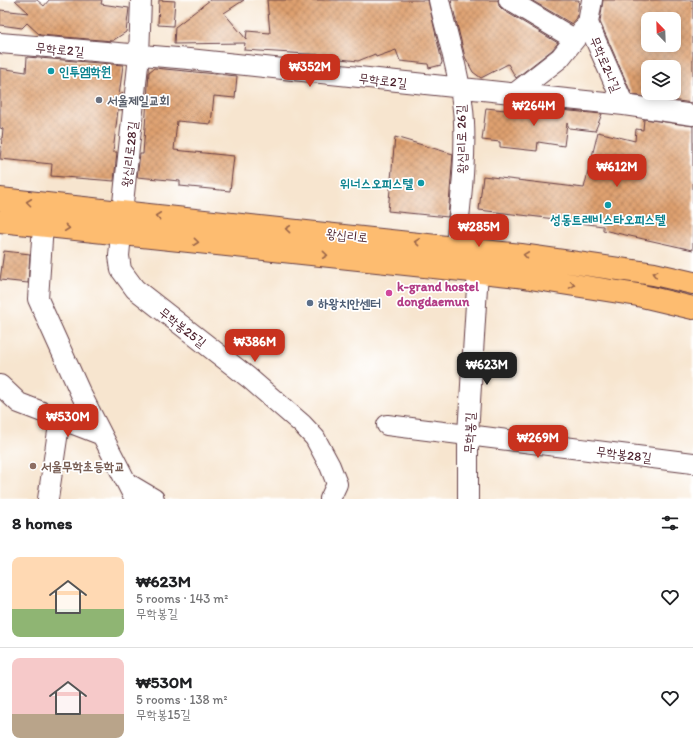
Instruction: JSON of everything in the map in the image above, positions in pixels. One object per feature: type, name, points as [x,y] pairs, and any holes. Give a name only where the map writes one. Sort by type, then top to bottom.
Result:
[{"type":"main road","name":"왕십리로","points":[[0,199],[456,247],[654,274],[693,283]]},
{"type":"main road","name":"왕십리로","points":[[0,220],[478,271],[638,295],[693,308]]},
{"type":"street","name":"왕십리로28길","points":[[122,212],[138,56],[141,0]]},
{"type":"street","name":"왕십리로 26길","points":[[439,0],[459,89],[464,122],[462,181],[456,247]]},
{"type":"street","name":"무학로2나길","points":[[509,0],[574,39]]},
{"type":"street","name":"무학로2나길","points":[[514,94],[560,58],[588,22],[592,0]]},
{"type":"street","name":"무학로2나길","points":[[588,22],[624,105]]},
{"type":"street","name":"무학로2길","points":[[0,44],[205,61],[459,89],[624,105],[693,115]]},
{"type":"street","points":[[43,225],[38,299],[80,392],[131,491],[154,499]]},
{"type":"street","name":"무학봉25길","points":[[121,234],[119,256],[121,270],[135,289],[249,378],[302,424],[314,438],[330,466],[337,484],[330,499]]},
{"type":"street","points":[[456,247],[478,271]]},
{"type":"street","name":"무학봉길","points":[[468,499],[468,434],[478,271]]},
{"type":"street","points":[[0,385],[19,403],[102,435]]},
{"type":"street","points":[[48,499],[60,418]]},
{"type":"street","name":"무학봉28길","points":[[387,425],[693,462]]},
{"type":"building","points":[[15,0],[37,0],[44,6],[49,0],[102,0],[101,4],[129,8],[126,32],[112,41],[40,35],[27,23],[22,28],[0,25],[0,10],[29,13]]},
{"type":"building","points":[[159,0],[175,1],[173,26],[158,25]]},
{"type":"building","points":[[210,0],[244,0],[224,13],[246,39],[247,31],[270,33],[267,0],[428,0],[442,62],[441,65],[429,68],[428,64],[400,61],[396,50],[376,57],[375,54],[358,61],[322,57],[323,55],[244,50],[245,43],[174,44],[175,27]]},
{"type":"building","points":[[451,0],[498,0],[499,6],[503,10],[558,43],[552,50],[516,78],[508,64],[481,78],[473,72],[465,57]]},
{"type":"building","points":[[531,0],[579,0],[577,18],[572,24]]},
{"type":"building","points":[[603,0],[693,0],[693,103],[670,100],[681,100],[681,60],[641,60],[641,96],[632,95],[600,22]]},
{"type":"building","points":[[27,57],[123,65],[119,96],[123,93],[122,110],[118,110],[113,152],[117,152],[114,181],[51,176],[52,164],[0,159],[3,129],[0,128],[0,68],[26,72]]},
{"type":"building","points":[[154,68],[237,76],[235,98],[214,96],[211,124],[177,121],[174,150],[234,156],[230,191],[180,186],[180,181],[137,177],[140,154],[143,154],[149,72]]},
{"type":"building","points":[[486,108],[563,116],[560,110],[602,114],[595,131],[569,128],[567,123],[564,146],[538,142],[537,151],[500,147],[500,142],[482,140]]},
{"type":"building","points":[[644,119],[693,126],[693,250],[603,230],[603,226],[572,222],[572,225],[555,223],[555,219],[479,210],[483,176],[584,188],[598,132],[635,141],[636,129],[643,130]]},
{"type":"building","name":"위너스오피스텔","points":[[395,137],[453,154],[448,217],[388,211]]},
{"type":"building","points":[[4,251],[30,254],[28,283],[0,280]]},
{"type":"place","name":"인투엠학원","points":[[51,71]]},
{"type":"place","name":"서울제일교회","points":[[99,100]]},
{"type":"place","name":"위너스오피스텔","points":[[421,183]]},
{"type":"place","name":"성동트레비스타오피스텔","points":[[608,205]]},
{"type":"place","name":"k-grand hostel dongdaemun","points":[[389,293]]},
{"type":"place","name":"하왕치안센터","points":[[310,303]]},
{"type":"place","name":"서울무학초등학교","points":[[33,466]]}]
